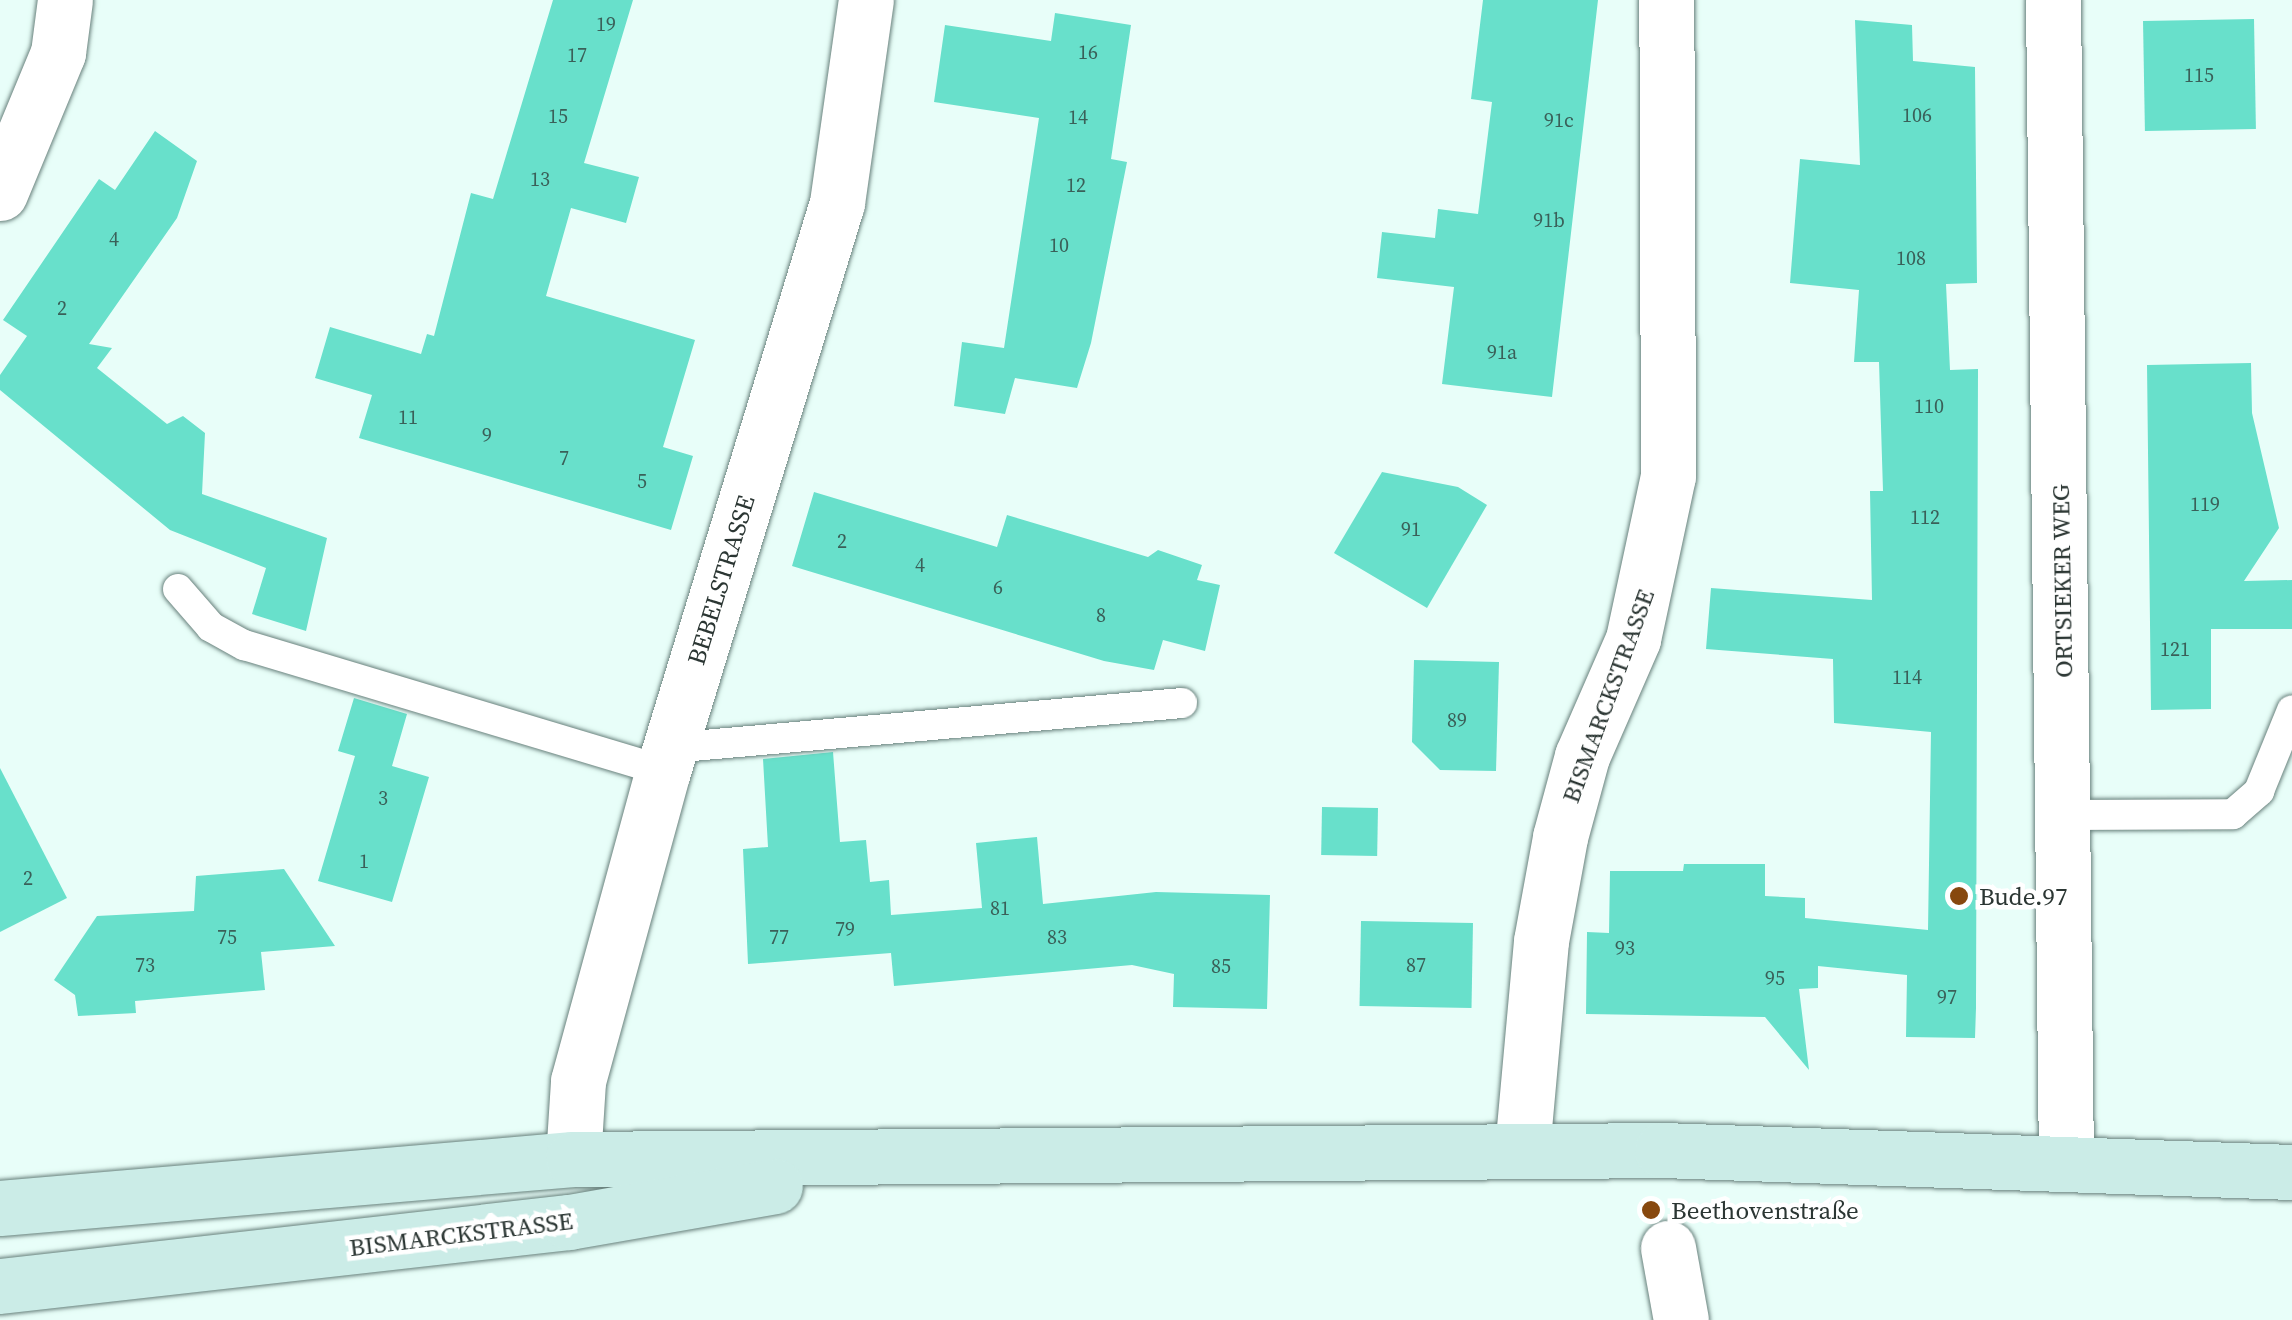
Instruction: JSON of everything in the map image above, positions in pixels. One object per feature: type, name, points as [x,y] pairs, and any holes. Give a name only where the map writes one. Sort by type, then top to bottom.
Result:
[{"type":"main road","name":"BISMARCKSTRASSE","points":[[0,1208],[573,1159],[919,1161],[1522,1150],[2066,1162],[2292,1172]]},
{"type":"main road","name":"BISMARCKSTRASSE","points":[[0,1286],[569,1222],[919,1161]]},
{"type":"street","points":[[0,193],[58,52],[65,0]]},
{"type":"street","name":"BEBELSTRASSE","points":[[573,1159],[578,1081],[667,759],[836,203],[866,0]]},
{"type":"street","name":"BISMARCKSTRASSE","points":[[1522,1150],[1541,941],[1560,838],[1582,756],[1633,639],[1668,476],[1666,0]]},
{"type":"street","name":"ORTSIEKER WEG","points":[[2053,0],[2066,815],[2066,1162]]},
{"type":"street","points":[[1668,1248],[1681,1320]]},
{"type":"lane","points":[[178,589],[211,627],[244,645],[667,759],[1182,704]]},
{"type":"lane","points":[[2066,815],[2234,814],[2259,792],[2292,710]]},
{"type":"building","points":[[553,0],[633,0],[584,163],[639,177],[626,223],[571,208],[546,296],[695,340],[663,447],[693,456],[671,530],[359,438],[372,395],[315,378],[330,327],[421,354],[427,334],[434,336],[471,193],[493,199]]},
{"type":"building","points":[[1483,0],[1598,0],[1552,397],[1442,384],[1454,287],[1377,278],[1382,232],[1435,238],[1438,209],[1478,214],[1492,102],[1471,99]]},
{"type":"building","points":[[1055,13],[1131,25],[1111,159],[1127,162],[1091,343],[1077,388],[1015,378],[1005,414],[954,406],[962,342],[1004,348],[1039,118],[934,102],[945,25],[1051,41]]},
{"type":"building","points":[[2254,19],[2256,129],[2145,131],[2143,21]]},
{"type":"building","points":[[1855,20],[1912,25],[1913,61],[1975,67],[1977,283],[1946,284],[1950,370],[1978,369],[1975,1038],[1906,1037],[1907,975],[1818,966],[1818,988],[1799,989],[1809,1070],[1765,1017],[1586,1014],[1587,932],[1609,933],[1610,871],[1683,871],[1684,864],[1765,864],[1765,896],[1805,898],[1805,918],[1928,930],[1931,732],[1834,723],[1833,659],[1706,649],[1711,588],[1872,600],[1870,491],[1883,491],[1879,362],[1854,362],[1859,290],[1790,283],[1800,159],[1860,165]]},
{"type":"building","points":[[155,131],[197,161],[177,218],[89,344],[112,348],[97,368],[167,424],[183,416],[205,433],[202,494],[327,538],[306,631],[252,614],[266,568],[170,530],[0,390],[0,375],[27,336],[3,320],[99,179],[115,190]]},
{"type":"building","points":[[2251,363],[2252,413],[2279,528],[2244,581],[2292,580],[2292,629],[2211,629],[2211,709],[2151,710],[2147,365]]},
{"type":"building","points":[[1382,472],[1458,487],[1487,505],[1427,608],[1334,553]]},
{"type":"building","points":[[814,492],[997,547],[1007,515],[1148,557],[1158,550],[1202,565],[1197,580],[1220,585],[1205,651],[1163,640],[1154,670],[1104,661],[792,566]]},
{"type":"building","points":[[1414,660],[1499,662],[1496,771],[1440,770],[1412,742]]},
{"type":"building","points":[[354,698],[407,714],[392,766],[429,777],[392,902],[318,881],[355,756],[338,751]]},
{"type":"building","points":[[833,752],[840,842],[866,840],[870,882],[889,880],[891,915],[982,908],[976,843],[1037,837],[1043,904],[1156,892],[1270,895],[1267,1009],[1173,1007],[1174,974],[1132,965],[894,986],[891,953],[748,964],[743,849],[768,847],[763,759]]},
{"type":"building","points":[[0,768],[67,898],[0,932]]},
{"type":"building","points":[[1322,807],[1378,808],[1377,856],[1321,855]]},
{"type":"building","points":[[284,869],[335,946],[261,952],[265,990],[135,1001],[136,1013],[78,1016],[75,995],[54,980],[97,916],[194,911],[196,876]]},
{"type":"building","points":[[1361,921],[1473,923],[1471,1008],[1360,1006]]},
{"type":"place","name":"Bude.97","points":[[1959,896]]},
{"type":"place","name":"Beethovenstraße","points":[[1651,1210]]}]
